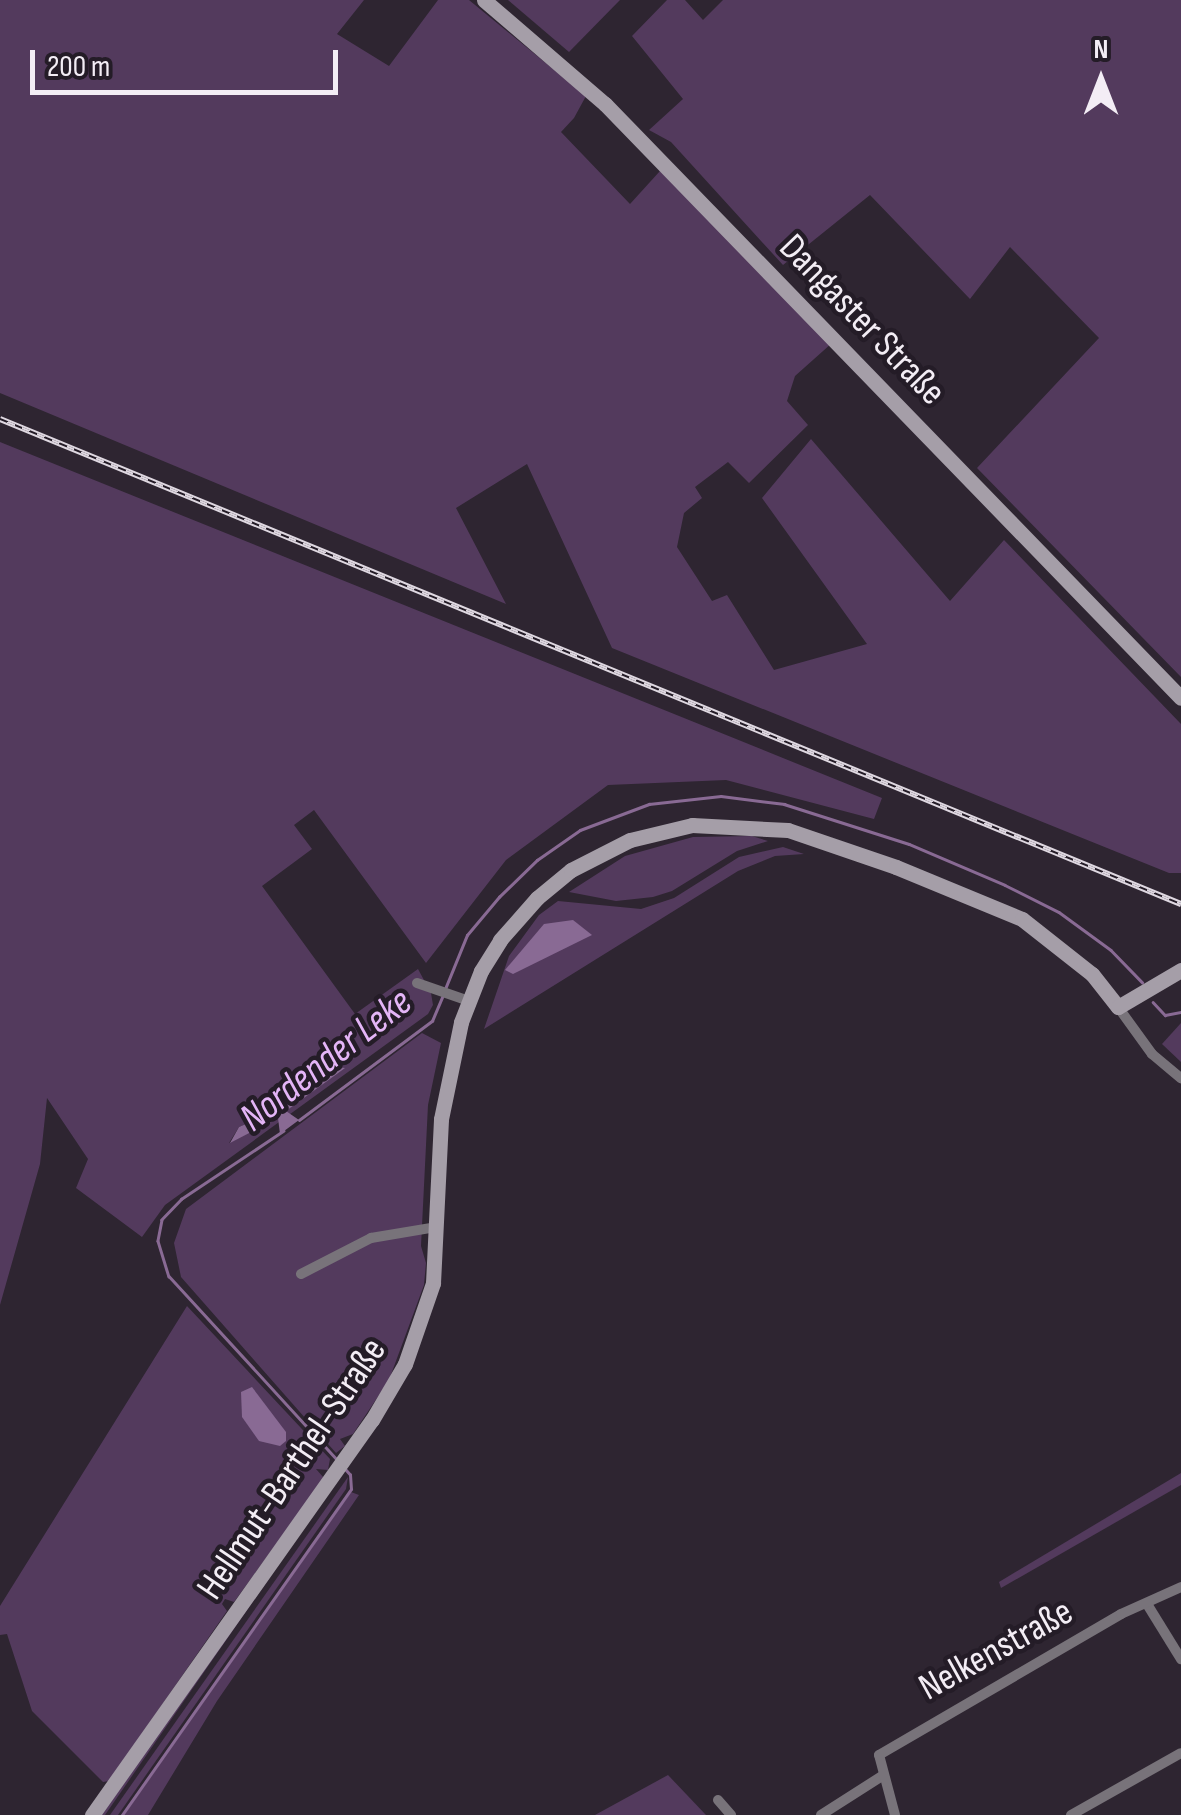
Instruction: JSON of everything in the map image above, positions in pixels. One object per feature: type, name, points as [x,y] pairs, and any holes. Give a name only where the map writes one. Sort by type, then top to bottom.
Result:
[{"type":"street","name":"Dangaster Straße","points":[[484,0],[590,90],[653,152],[1181,698]]},
{"type":"street","name":"Hellmut-Barthel-Straße","points":[[92,1815],[350,1452],[389,1393],[416,1340],[433,1283],[445,1090],[469,1002],[500,940],[537,898],[571,870],[659,831],[723,824],[788,830],[993,904],[1043,933],[1092,974],[1118,1007]]},
{"type":"street","points":[[1181,970],[1118,1007],[1152,1054],[1181,1078]]},
{"type":"street","points":[[418,982],[469,1002]]},
{"type":"street","points":[[301,1274],[371,1238],[438,1227]]},
{"type":"street","name":"Nelkenstraße","points":[[882,1776],[879,1755],[1055,1651],[1181,1586]]},
{"type":"street","points":[[1147,1604],[1181,1658]]},
{"type":"street","points":[[1071,1815],[1181,1754]]},
{"type":"street","points":[[821,1815],[882,1776],[895,1815]]},
{"type":"street","points":[[718,1800],[731,1815]]},
{"type":"shaded area","points":[[0,0],[364,0],[337,34],[389,66],[438,0],[469,0],[586,96],[561,132],[630,204],[660,171],[832,343],[795,376],[787,401],[808,425],[749,483],[728,462],[695,487],[702,498],[684,513],[677,547],[712,601],[727,595],[774,670],[867,644],[762,498],[811,439],[950,601],[1004,540],[1181,724],[1181,873],[1169,873],[612,648],[527,464],[456,508],[506,604],[0,393]]},
{"type":"shaded area","points":[[508,0],[620,0],[569,52]]},
{"type":"shaded area","points":[[667,0],[685,0],[703,20],[723,0],[1181,0],[1181,677],[977,468],[1099,338],[1010,247],[970,299],[870,195],[783,265],[671,142],[649,130],[683,99],[632,36]]},
{"type":"shaded area","points":[[0,442],[882,798],[874,819],[726,780],[608,785],[506,860],[426,963],[314,810],[294,825],[312,849],[262,886],[355,1014],[418,969],[431,993],[433,1005],[428,1014],[165,1205],[142,1237],[76,1188],[88,1159],[47,1098],[40,1164],[0,1305]],"holes":[[[343,1068],[278,1117],[229,1143],[239,1127],[270,1115]]]},
{"type":"shaded area","points":[[752,836],[768,841],[737,851],[672,891],[653,897],[616,901],[569,892],[625,856],[693,837]]},
{"type":"shaded area","points":[[783,847],[804,854],[775,856],[738,871],[484,1029],[509,956],[539,915],[558,901],[641,909],[674,898],[739,857]]},
{"type":"shaded area","points":[[573,920],[592,935],[513,974],[505,970],[544,924]]},
{"type":"shaded area","points":[[1181,1023],[1181,1062],[1162,1044]]},
{"type":"shaded area","points":[[422,1033],[441,1043],[428,1105],[421,1246],[426,1263],[424,1285],[389,1380],[353,1434],[340,1439],[345,1446],[336,1453],[181,1277],[174,1243],[186,1209]]},
{"type":"shaded area","points":[[345,1068],[286,1111],[299,1120],[280,1134],[278,1118],[230,1143],[239,1127],[277,1111],[306,1078]]},
{"type":"shaded area","points":[[187,1306],[330,1459],[328,1470],[316,1469],[324,1478],[234,1602],[225,1599],[222,1604],[227,1611],[109,1781],[103,1782],[32,1711],[7,1634],[0,1635],[0,1606]]},
{"type":"shaded area","points":[[252,1387],[286,1432],[286,1441],[280,1446],[259,1441],[242,1417],[241,1392]]},
{"type":"shaded area","points":[[1181,1473],[1181,1485],[1001,1588],[999,1582]]},
{"type":"shaded area","points":[[348,1477],[346,1489],[118,1815],[110,1815]]},
{"type":"shaded area","points":[[335,1483],[105,1815],[100,1815]]},
{"type":"shaded area","points":[[351,1492],[359,1495],[217,1701],[148,1815],[124,1815]]},
{"type":"shaded area","points":[[668,1775],[706,1815],[595,1815]]},
{"type":"waterway","name":"Nordender Leke","points":[[445,989],[467,935],[537,860],[580,830],[649,804],[721,796],[784,804],[909,844],[1005,885],[1059,912],[1111,950],[1142,982]]},
{"type":"waterway","name":"Nordender Leke","points":[[299,1120],[432,1021],[442,997]]},
{"type":"waterway","name":"Nordender Leke","points":[[1153,1002],[1165,1015],[1181,1012]]},
{"type":"waterway","name":"Nordender Leke","points":[[284,1131],[182,1199],[162,1220],[158,1241],[169,1276],[336,1458]]},
{"type":"waterway","name":"Nordender Leke","points":[[122,1815],[351,1489],[350,1475],[344,1468]]},
{"type":"railway","points":[[0,419],[1181,904]]}]
